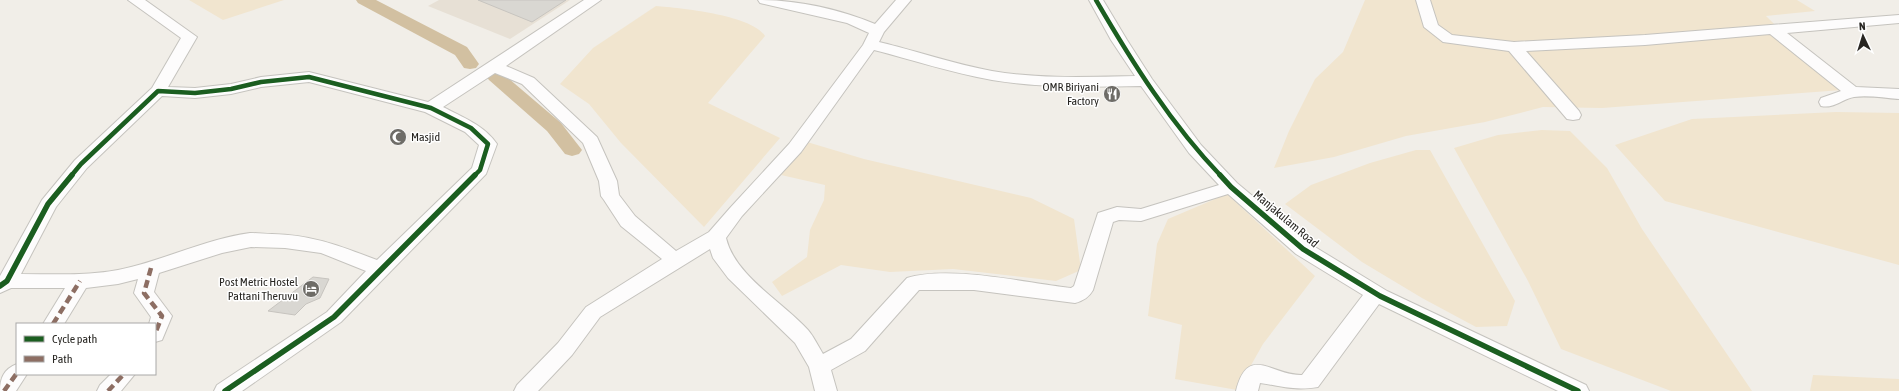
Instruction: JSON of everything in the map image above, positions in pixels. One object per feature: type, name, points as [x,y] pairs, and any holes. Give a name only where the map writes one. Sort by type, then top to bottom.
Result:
[{"type":"street","points":[[3,283],[26,248],[48,204],[81,164],[158,91],[189,38],[135,0]]},
{"type":"street","points":[[431,108],[594,0]]},
{"type":"street","points":[[765,0],[852,20],[873,38],[951,66],[1009,78],[1098,82],[1146,81]]},
{"type":"street","points":[[526,391],[565,349],[593,312],[675,260],[716,237],[736,212],[757,191],[805,136],[873,38],[904,0]]},
{"type":"street","name":"Manjakulam Road","points":[[1096,0],[1118,40],[1195,149],[1231,187],[1303,249],[1375,294],[1578,391]]},
{"type":"street","points":[[1423,0],[1425,10],[1432,27],[1448,39],[1514,46],[1645,40],[1899,19]]},
{"type":"street","points":[[1774,29],[1852,92]]},
{"type":"street","points":[[1514,46],[1573,115]]},
{"type":"street","points":[[493,66],[528,81],[591,141],[608,181],[610,196],[628,221],[675,260]]},
{"type":"street","points":[[158,91],[195,93],[231,89],[261,82],[309,77],[431,108],[472,128],[488,144],[480,170],[334,317],[225,391]]},
{"type":"street","points":[[1827,102],[1852,92],[1899,94]]},
{"type":"street","points":[[819,366],[858,345],[914,283],[939,280],[969,282],[1076,296],[1083,290],[1105,218],[1117,213],[1141,215],[1231,187]]},
{"type":"street","points":[[716,237],[720,253],[735,273],[802,337],[819,366],[826,391]]},
{"type":"street","points":[[3,283],[80,281],[118,277],[220,247],[251,240],[285,241],[324,247],[380,269]]},
{"type":"street","points":[[151,268],[144,294],[162,316],[156,331]]},
{"type":"street","points":[[54,323],[80,281]]},
{"type":"street","points":[[1247,391],[1250,378],[1254,374],[1262,373],[1297,384],[1305,384],[1310,381],[1375,294]]},
{"type":"street","points":[[4,391],[16,374]]},
{"type":"street","points":[[108,391],[123,375]]},
{"type":"shaded area","points":[[189,0],[284,0],[223,20]]},
{"type":"shaded area","points":[[439,0],[570,0],[510,39],[428,6]]},
{"type":"shaded area","points":[[1365,0],[1797,0],[1815,11],[1766,16],[1842,90],[1602,108],[1543,107],[1485,122],[1406,136],[1334,157],[1274,168],[1289,131],[1315,79],[1343,52]]},
{"type":"shaded area","points":[[656,6],[698,11],[731,18],[758,29],[765,36],[708,103],[780,138],[704,227],[621,143],[589,104],[560,84],[593,48]]},
{"type":"shaded area","points":[[1836,112],[1899,113],[1899,265],[1665,201],[1615,145],[1692,119]]},
{"type":"shaded area","points":[[1542,130],[1570,131],[1607,168],[1642,229],[1752,391],[1671,391],[1561,349],[1528,281],[1454,148],[1498,135]]},
{"type":"shaded area","points":[[807,142],[864,159],[1031,198],[1074,219],[1081,270],[1056,281],[953,269],[890,272],[841,265],[782,296],[772,282],[807,257],[810,230],[824,200],[825,185],[781,175]]},
{"type":"shaded area","points":[[1416,150],[1430,150],[1515,301],[1507,326],[1476,327],[1422,298],[1362,262],[1285,204],[1311,185],[1370,163]]},
{"type":"shaded area","points":[[1227,194],[1315,276],[1263,344],[1237,390],[1175,379],[1182,325],[1148,316],[1157,244],[1168,219]]},
{"type":"shaded area","points":[[1813,375],[1899,379],[1899,391],[1810,391]]},
{"type":"building","points":[[478,0],[566,0],[532,22]]},
{"type":"building","name":"Post Metric Hostel Pattani Theruvu","points":[[313,277],[329,279],[320,298],[306,304],[295,315],[268,311]]},
{"type":"waterway","points":[[364,0],[461,51],[470,64]]},
{"type":"waterway","points":[[495,76],[554,127],[572,150]]},
{"type":"marked path","points":[[151,268],[144,293],[162,316],[156,331]]},
{"type":"marked path","points":[[54,323],[80,281]]},
{"type":"marked path","points":[[4,391],[16,374]]},
{"type":"marked path","points":[[108,391],[123,375]]},
{"type":"cycle path","points":[[1096,0],[1119,40],[1146,81],[1195,149],[1231,187],[1303,249],[1380,296],[1578,391]]},
{"type":"cycle path","points":[[0,286],[7,281],[26,248],[48,204],[81,164],[158,91],[195,93],[231,89],[261,82],[309,77],[431,108],[471,128],[488,144],[480,170],[334,317],[225,391]]},
{"type":"place","name":"OMR Biriyani Factory","points":[[1112,94]]},
{"type":"place","name":"Masjid","points":[[398,137]]},
{"type":"place","name":"Post Metric Hostel Pattani Theruvu","points":[[311,289]]}]
